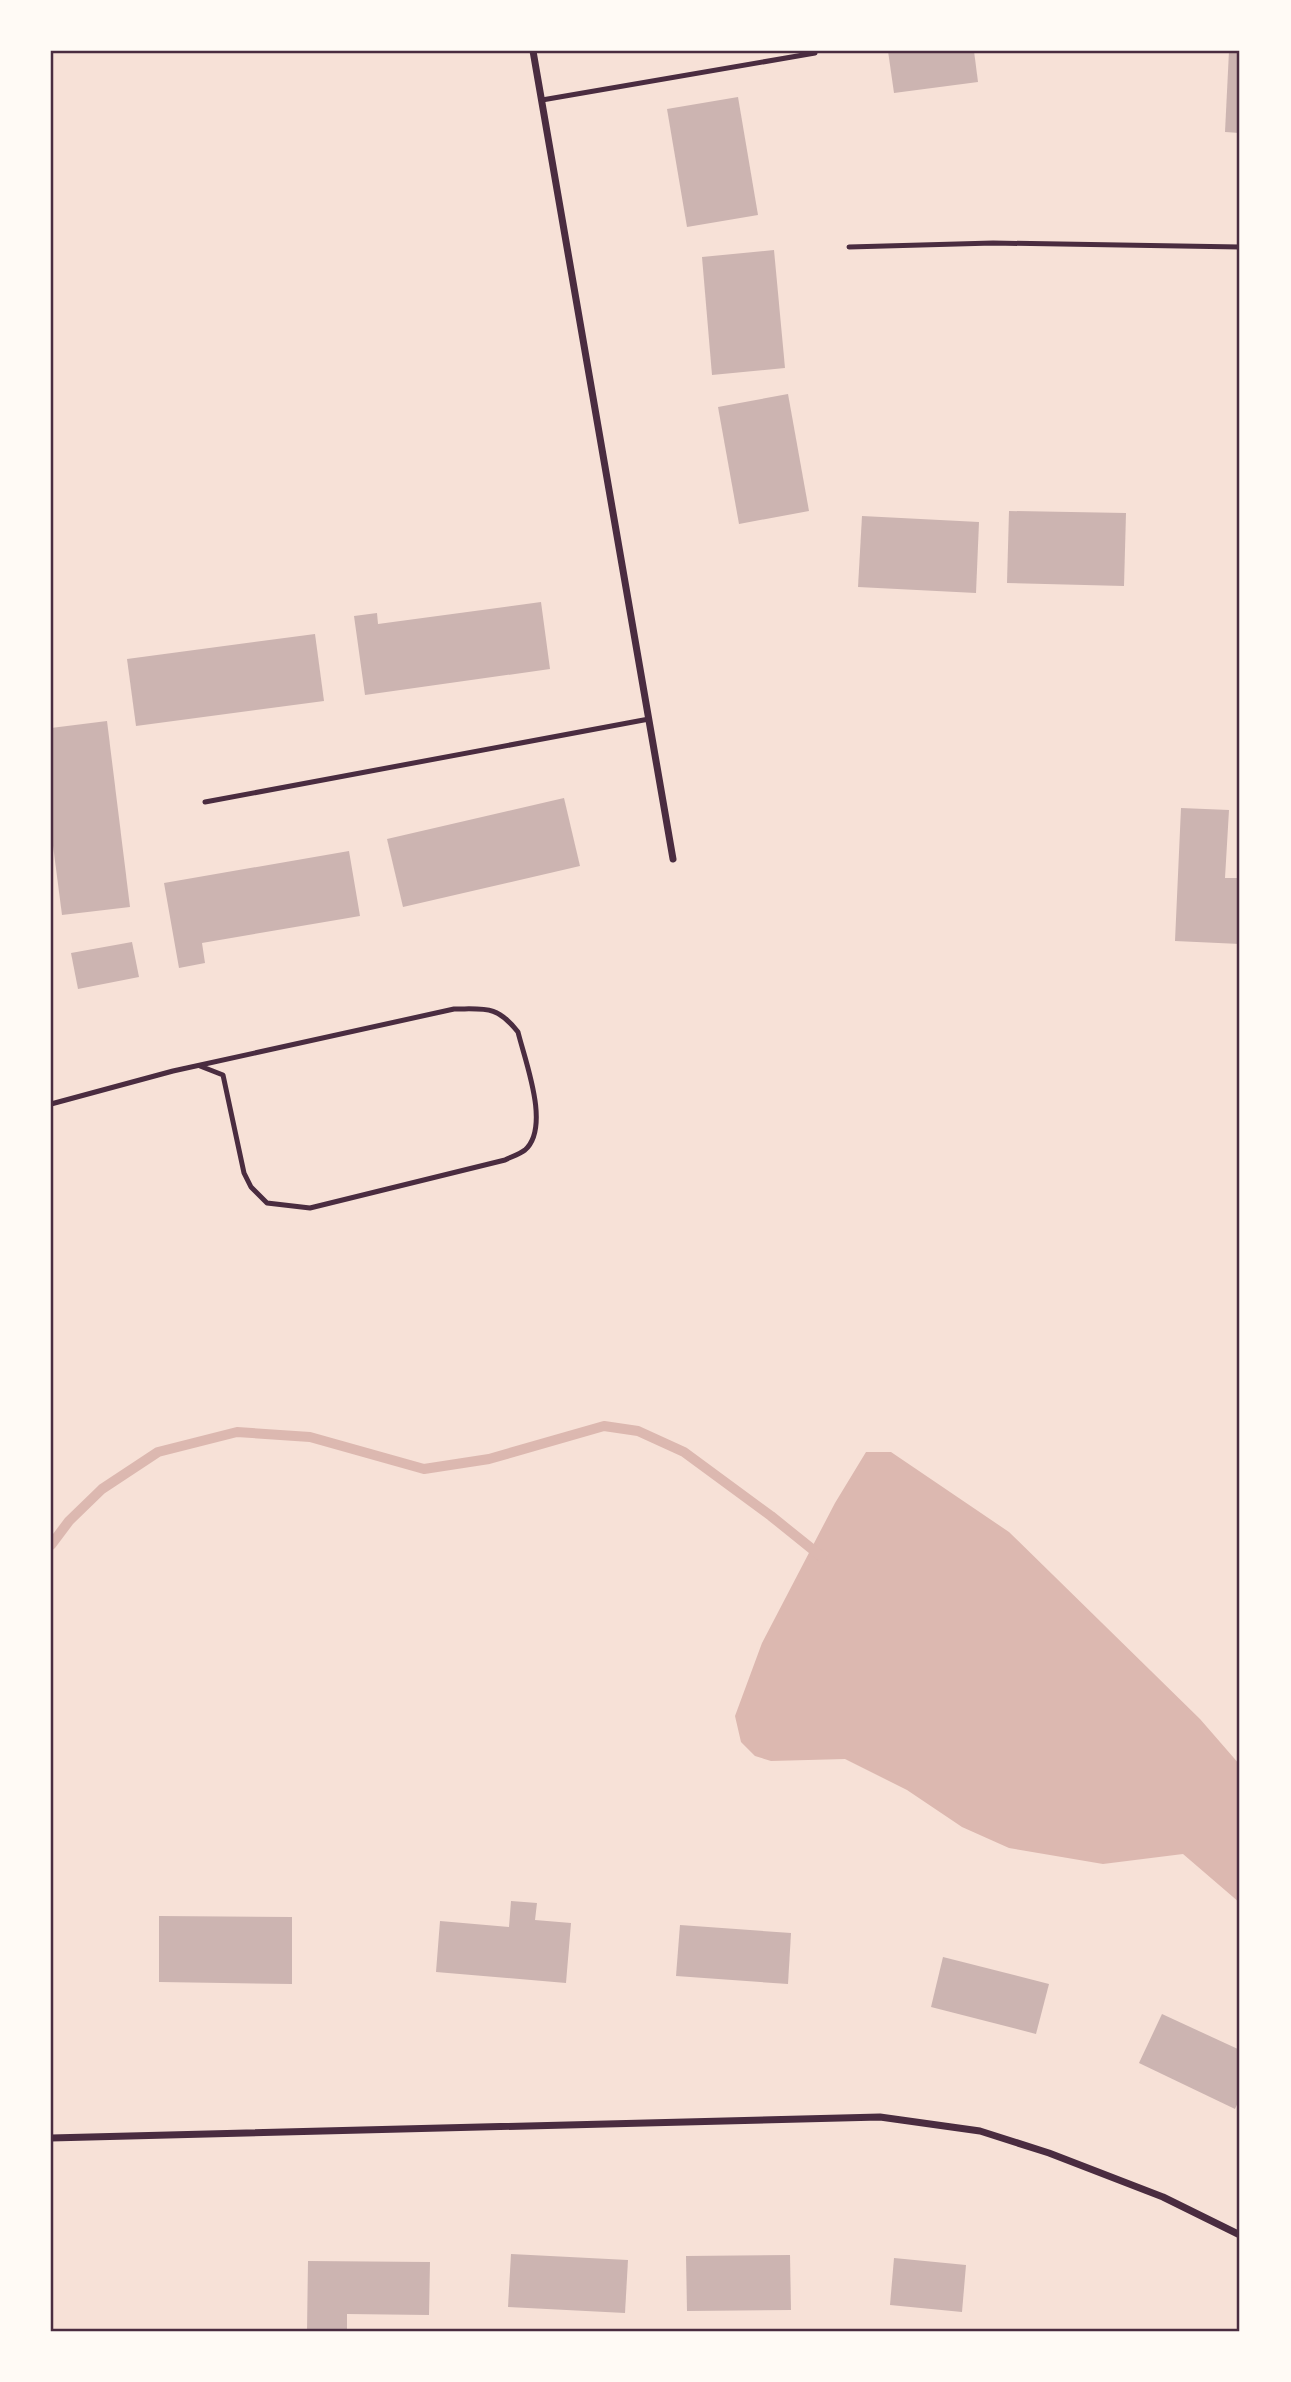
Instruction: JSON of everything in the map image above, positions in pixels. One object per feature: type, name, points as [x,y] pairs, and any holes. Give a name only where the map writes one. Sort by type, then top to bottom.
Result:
[{"type":"street","points":[[533,51],[673,859]]},
{"type":"street","points":[[51,2138],[880,2117],[980,2131],[1049,2153],[1163,2197],[1240,2235]]},
{"type":"lane","points":[[542,100],[815,53]]},
{"type":"lane","points":[[849,247],[993,243],[1240,247]]},
{"type":"lane","points":[[205,802],[649,719]]},
{"type":"lane","points":[[51,1104],[200,1066],[454,1009],[494,1010],[518,1032],[538,1114],[536,1133],[525,1150],[505,1160],[310,1208],[267,1203],[251,1187],[244,1173],[223,1075],[200,1066]]},
{"type":"shaded area","points":[[866,1452],[891,1452],[1009,1532],[1200,1719],[1240,1765],[1240,1903],[1183,1854],[1103,1864],[1009,1848],[962,1827],[907,1790],[845,1759],[771,1761],[755,1756],[741,1742],[735,1716],[762,1643],[835,1503]]},
{"type":"building","points":[[888,51],[974,51],[978,82],[894,93]]},
{"type":"building","points":[[1229,51],[1240,51],[1240,133],[1225,132]]},
{"type":"building","points":[[738,97],[758,215],[687,227],[667,109]]},
{"type":"building","points":[[774,250],[785,368],[712,375],[702,257]]},
{"type":"building","points":[[788,394],[809,511],[739,524],[718,407]]},
{"type":"building","points":[[1009,511],[1126,513],[1124,586],[1007,583]]},
{"type":"building","points":[[862,516],[979,522],[976,593],[858,587]]},
{"type":"building","points":[[541,602],[550,669],[365,695],[354,616],[377,613],[378,624]]},
{"type":"building","points":[[315,634],[324,701],[136,726],[127,659]]},
{"type":"building","points":[[107,721],[130,907],[62,915],[51,830],[51,728]]},
{"type":"building","points":[[564,798],[580,866],[403,907],[387,839]]},
{"type":"building","points":[[1181,808],[1229,810],[1225,878],[1240,878],[1240,944],[1175,941]]},
{"type":"building","points":[[349,851],[360,916],[202,943],[205,963],[179,968],[164,883]]},
{"type":"building","points":[[132,942],[139,977],[78,989],[71,953]]},
{"type":"building","points":[[511,1901],[537,1903],[535,1920],[571,1923],[566,1983],[436,1972],[440,1921],[509,1927]]},
{"type":"building","points":[[159,1916],[292,1917],[292,1984],[159,1982]]},
{"type":"building","points":[[680,1925],[791,1933],[788,1984],[676,1976]]},
{"type":"building","points":[[943,1957],[1049,1984],[1036,2034],[931,2007]]},
{"type":"building","points":[[1162,2014],[1240,2050],[1240,2098],[1235,2109],[1139,2063]]},
{"type":"building","points":[[511,2254],[628,2260],[625,2313],[508,2307]]},
{"type":"building","points":[[790,2255],[791,2310],[687,2311],[686,2256]]},
{"type":"building","points":[[894,2258],[966,2265],[962,2312],[890,2305]]},
{"type":"building","points":[[308,2261],[430,2262],[429,2315],[347,2314],[347,2331],[307,2331]]},
{"type":"waterway","points":[[51,1545],[69,1521],[102,1489],[158,1452],[237,1432],[310,1437],[424,1469],[489,1459],[604,1426],[638,1431],[684,1452],[822,1557]]}]
